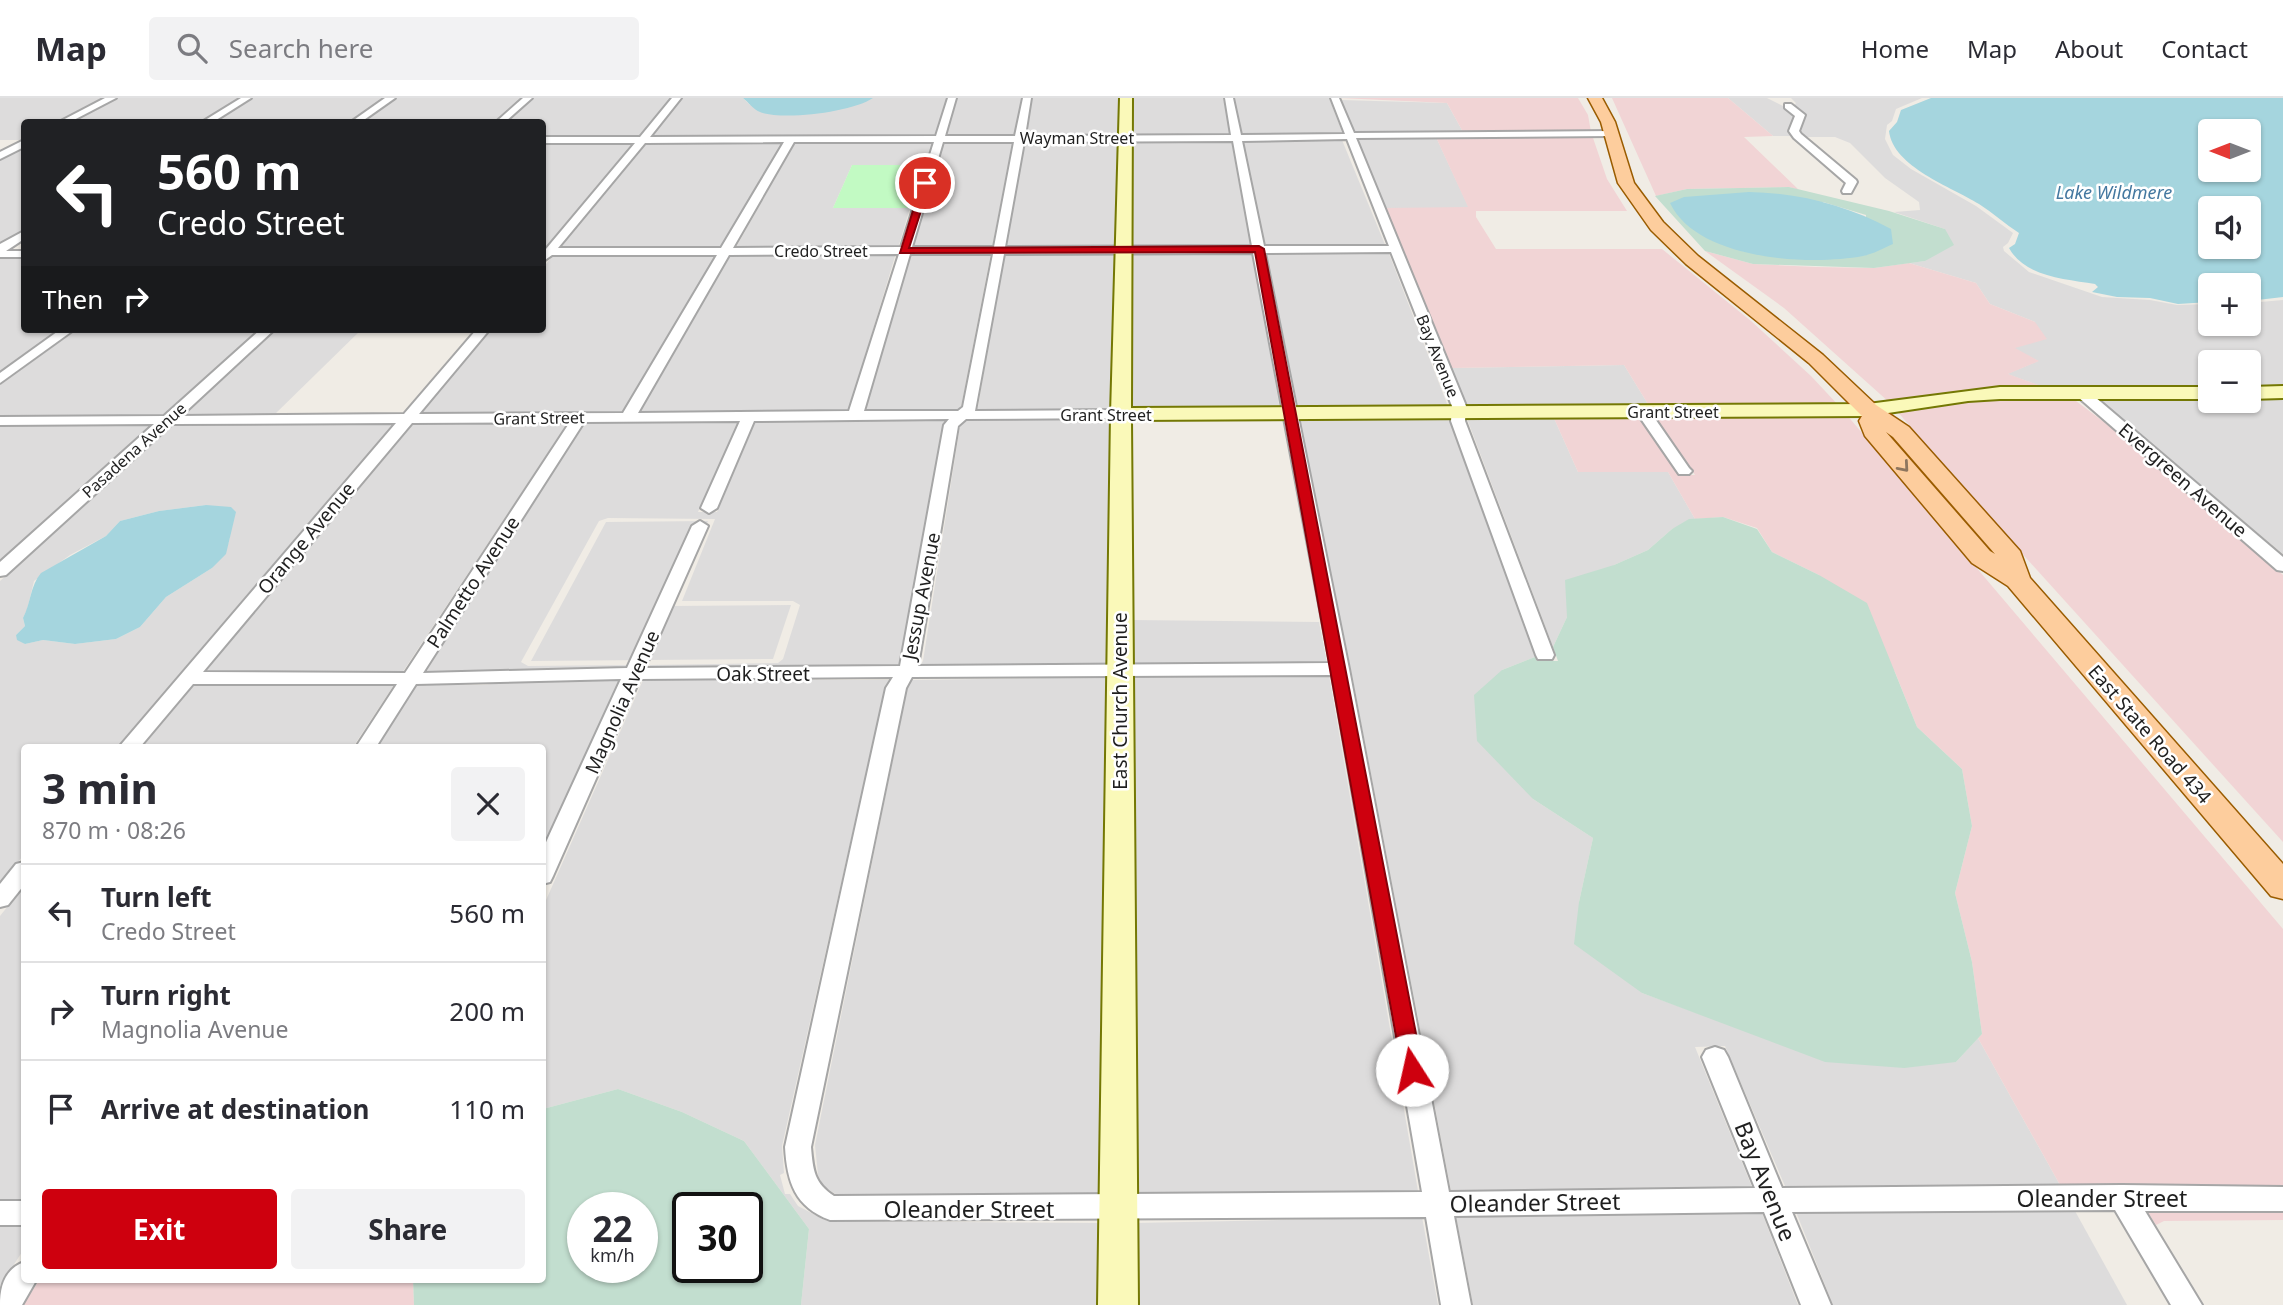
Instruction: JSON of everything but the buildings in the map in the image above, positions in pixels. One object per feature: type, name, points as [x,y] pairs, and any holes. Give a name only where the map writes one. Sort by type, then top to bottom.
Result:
[{"type":"main road","name":"East State Road 434","points":[[1595,98],[1611,133],[1626,183],[1657,226],[1692,261],[1816,359],[1868,411],[1873,431],[1982,556],[2017,580],[2283,887]]},
{"type":"street","points":[[70,119],[112,98]]},
{"type":"street","points":[[211,119],[247,98]]},
{"type":"street","points":[[360,119],[391,98]]},
{"type":"street","points":[[504,119],[528,98]]},
{"type":"street","points":[[546,254],[677,98]]},
{"type":"street","points":[[855,416],[952,98]]},
{"type":"street","name":"Jessup Avenue","points":[[801,1180],[798,1147],[896,688],[912,661],[951,425],[970,408],[1027,98]]},
{"type":"street","name":"East Church Avenue","points":[[1118,1305],[1121,414],[1126,98]]},
{"type":"street","points":[[1229,98],[1339,669],[1456,1305]]},
{"type":"street","name":"Bay Avenue","points":[[1335,98],[1459,406],[1458,421],[1545,655]]},
{"type":"street","points":[[1784,102],[1800,115],[1794,131],[1797,136],[1852,182],[1847,191]]},
{"type":"street","name":"Wayman Street","points":[[546,140],[1237,138],[1611,133]]},
{"type":"street","points":[[628,417],[791,139]]},
{"type":"street","points":[[0,142],[21,142]]},
{"type":"street","points":[[0,156],[21,144]]},
{"type":"street","points":[[0,251],[21,236]]},
{"type":"street","name":"Credo Street","points":[[546,255],[726,251],[1394,249]]},
{"type":"street","points":[[0,251],[21,254]]},
{"type":"street","points":[[0,379],[63,333]]},
{"type":"street","name":"Pasadena Avenue","points":[[0,571],[265,333]]},
{"type":"street","name":"Orange Avenue","points":[[132,744],[481,333]]},
{"type":"street","points":[[2261,393],[2283,392]]},
{"type":"street","name":"Grant Street","points":[[0,421],[1868,411],[1968,395],[2198,393]]},
{"type":"street","name":"Evergreen Avenue","points":[[2083,394],[2283,566]]},
{"type":"street","points":[[1644,413],[1684,471]]},
{"type":"street","points":[[709,508],[749,416]]},
{"type":"street","name":"Palmetto Avenue","points":[[368,744],[580,417]]},
{"type":"street","name":"Magnolia Avenue","points":[[546,867],[701,526]]},
{"type":"street","name":"Oak Street","points":[[187,678],[410,679],[635,674],[1339,669]]},
{"type":"street","points":[[0,899],[21,874]]},
{"type":"street","name":"Bay Avenue","points":[[1715,1057],[1816,1305]]},
{"type":"street","name":"Oleander Street","points":[[801,1180],[809,1195],[830,1208],[1118,1210],[1774,1199],[2283,1199]]},
{"type":"street","points":[[2122,1197],[2188,1305]]},
{"type":"street","points":[[0,1213],[21,1213]]},
{"type":"street","points":[[5,1305],[21,1280]]},
{"type":"shaded area","points":[[0,98],[106,98],[65,119],[21,119],[21,140],[0,140]]},
{"type":"shaded area","points":[[117,98],[242,98],[206,119],[76,119]]},
{"type":"shaded area","points":[[252,98],[386,98],[354,119],[217,119]]},
{"type":"shaded area","points":[[397,98],[524,98],[499,119],[366,119]]},
{"type":"shaded area","points":[[533,98],[671,98],[638,138],[546,138],[546,119],[509,119]]},
{"type":"shaded area","points":[[682,98],[743,98],[750,105],[873,98],[947,98],[935,137],[650,138]]},
{"type":"shaded area","points":[[957,98],[1022,98],[1014,137],[946,137]]},
{"type":"shaded area","points":[[1032,98],[1120,98],[1121,136],[1026,137]]},
{"type":"shaded area","points":[[1131,98],[1223,98],[1231,136],[1132,136]]},
{"type":"shaded area","points":[[1233,98],[1329,98],[1343,134],[1245,135],[1240,133]]},
{"type":"shaded area","points":[[1340,98],[1578,98],[1588,115],[1591,132],[1463,132],[1447,103]]},
{"type":"shaded area","points":[[1612,98],[1728,98],[1773,136],[1744,137],[1799,190],[1789,187],[1687,189],[1656,196]]},
{"type":"shaded area","points":[[1728,98],[1767,98],[1783,106],[1794,115],[1788,130],[1792,136],[1773,136]]},
{"type":"shaded area","points":[[1791,98],[1922,98],[1896,109],[1892,121],[1887,125],[1885,139],[1893,155],[1911,169],[1976,206],[2013,233],[2003,247],[2004,251],[2029,272],[2102,297],[2150,300],[2177,305],[2198,304],[2198,336],[2261,336],[2261,302],[2283,300],[2283,389],[2261,389],[2261,350],[2198,350],[2198,389],[2052,390],[2007,374],[2038,361],[2014,349],[2035,322],[1990,304],[1976,283],[1909,263],[1925,261],[1945,229],[1894,212],[1920,210],[1919,202],[1885,178],[1850,143],[1835,137],[1804,137],[1800,132],[1805,115],[1794,106],[1796,103]]},
{"type":"shaded area","points":[[1341,100],[1447,103],[1463,132],[1354,133]]},
{"type":"shaded area","points":[[1435,135],[1469,208],[1384,208],[1356,136]]},
{"type":"shaded area","points":[[1435,135],[1592,135],[1607,179],[1627,211],[1476,211],[1476,217],[1496,249],[1662,249],[1751,321],[1811,376],[1840,407],[1651,409],[1624,365],[1451,368],[1384,208],[1468,207]]},
{"type":"shaded area","points":[[1121,139],[1117,248],[1006,248],[1025,140]]},
{"type":"shaded area","points":[[1132,139],[1231,139],[1251,247],[1131,248]]},
{"type":"shaded area","points":[[934,140],[924,165],[852,165],[833,208],[910,208],[898,248],[735,249],[796,141]]},
{"type":"shaded area","points":[[945,140],[1013,140],[992,248],[912,246]]},
{"type":"shaded area","points":[[1249,140],[1342,140],[1386,247],[1265,247],[1242,143]]},
{"type":"shaded area","points":[[635,141],[546,248],[546,142]]},
{"type":"shaded area","points":[[647,141],[784,141],[721,249],[558,250]]},
{"type":"shaded area","points":[[21,148],[21,232],[0,245],[0,159]]},
{"type":"shaded area","points":[[1252,251],[1280,410],[1130,411],[1130,252]]},
{"type":"shaded area","points":[[1266,251],[1388,251],[1449,409],[1297,410]]},
{"type":"shaded area","points":[[1705,251],[1753,264],[1874,268],[1909,263],[1976,283],[1990,304],[2035,322],[2047,339],[2015,348],[2039,361],[2008,374],[2052,390],[1890,403],[1784,308]]},
{"type":"shaded area","points":[[1117,252],[1112,411],[974,412],[978,407],[1003,257],[1007,254]]},
{"type":"shaded area","points":[[718,253],[622,414],[422,413],[422,408],[487,333],[546,333],[546,264],[554,254]]},
{"type":"shaded area","points":[[732,253],[896,253],[848,413],[639,413]]},
{"type":"shaded area","points":[[918,253],[991,253],[961,407],[956,412],[865,413],[908,257]]},
{"type":"shaded area","points":[[0,256],[21,256],[21,333],[55,333],[0,373]]},
{"type":"shaded area","points":[[72,333],[259,333],[165,414],[156,417],[0,418],[0,385]]},
{"type":"shaded area","points":[[273,333],[358,333],[273,416],[181,416]]},
{"type":"shaded area","points":[[1624,365],[1651,409],[1467,409],[1451,368]]},
{"type":"shaded area","points":[[2198,396],[2198,413],[2261,413],[2261,396],[2283,396],[2283,554],[2095,397]]},
{"type":"shaded area","points":[[2072,398],[2124,437],[2283,575],[2283,842],[1979,506],[1896,410],[1973,399]]},
{"type":"shaded area","points":[[1846,414],[2283,929],[2283,1186],[2060,1185],[1978,1038],[1982,1034],[1972,962],[1955,893],[1972,826],[1962,769],[1917,727],[1895,672],[1819,575],[1772,552],[1757,528],[1723,517],[1695,519],[1668,472],[1578,472],[1553,416],[1638,416],[1678,475],[1695,475],[1655,416]]},
{"type":"shaded area","points":[[1448,416],[1535,657],[1502,670],[1533,799],[1593,838],[1579,902],[1642,993],[1727,1024],[1956,1062],[1978,1038],[2060,1185],[1785,1186],[1725,1046],[1695,1047],[1752,1187],[1451,1191],[1352,675],[1299,417]]},
{"type":"shaded area","points":[[1466,416],[1553,416],[1578,472],[1668,472],[1695,519],[1672,529],[1648,550],[1614,565],[1567,617],[1553,647]]},
{"type":"shaded area","points":[[1112,418],[1109,666],[919,668],[923,661],[960,426],[967,419]]},
{"type":"shaded area","points":[[949,419],[943,425],[901,660],[896,668],[649,668],[650,665],[778,663],[783,659],[800,605],[793,601],[682,601],[715,519],[608,518],[599,521],[521,662],[528,666],[628,665],[626,668],[425,673],[586,421],[739,420],[698,512],[717,512],[756,420]]},
{"type":"shaded area","points":[[569,421],[402,673],[203,672],[414,423]]},
{"type":"shaded area","points":[[396,423],[120,744],[21,744],[21,858],[0,883],[0,581],[173,424]],"holes":[[[206,505],[232,521],[229,542],[212,568],[166,597],[140,627],[116,639],[75,644],[43,640],[25,644],[16,635],[25,626],[23,618],[34,581],[70,555],[106,536],[120,521],[159,511]]]},
{"type":"shaded area","points":[[0,424],[155,424],[0,562]]},
{"type":"shaded area","points":[[708,521],[672,606],[791,605],[773,659],[531,661],[606,522]]},
{"type":"shaded area","points":[[1131,620],[1319,622],[1327,663],[1131,665]]},
{"type":"shaded area","points":[[1329,675],[1418,1191],[1135,1197],[1131,677]]},
{"type":"shaded area","points":[[1109,677],[1102,1197],[837,1195],[823,1186],[818,1175],[815,1145],[907,689],[912,680]]},
{"type":"shaded area","points":[[528,680],[621,680],[546,842],[546,744],[379,744],[417,685],[483,685]]},
{"type":"shaded area","points":[[643,680],[889,680],[885,688],[782,1146],[784,1173],[780,1175],[785,1194],[790,1194],[798,1206],[827,1221],[1101,1223],[1100,1305],[801,1305],[809,1229],[744,1141],[682,1112],[618,1089],[546,1108],[546,900]]},
{"type":"shaded area","points":[[193,684],[394,685],[355,744],[143,744]]},
{"type":"shaded area","points":[[21,890],[21,1200],[0,1200],[0,916]]},
{"type":"shaded area","points":[[2075,1211],[2127,1305],[1833,1305],[1796,1212]]},
{"type":"shaded area","points":[[2147,1211],[2283,1212],[2283,1220],[2164,1221],[2156,1225]]},
{"type":"shaded area","points":[[1762,1213],[1798,1305],[1473,1305],[1456,1217]]},
{"type":"shaded area","points":[[1422,1217],[1438,1305],[1135,1305],[1135,1223]]},
{"type":"shaded area","points":[[0,1226],[21,1226],[21,1254],[0,1286]]},
{"type":"shaded area","points":[[37,1283],[413,1283],[414,1305],[23,1305]]},
{"type":"green space","points":[[852,165],[924,165],[910,208],[833,208]]},
{"type":"green space","points":[[1789,187],[1889,211],[1945,229],[1954,245],[1925,261],[1874,268],[1753,264],[1705,251],[1655,196],[1687,189]],"holes":[[[1823,202],[1866,215],[1866,255],[1804,258],[1742,251]]]},
{"type":"green space","points":[[1723,517],[1757,529],[1772,552],[1867,603],[1917,727],[1962,769],[1972,826],[1955,893],[1972,962],[1982,1034],[1956,1062],[1904,1068],[1825,1062],[1642,993],[1574,944],[1579,902],[1593,838],[1533,799],[1477,741],[1474,695],[1502,670],[1535,657],[1537,661],[1558,661],[1553,647],[1567,617],[1565,580],[1614,565],[1648,550],[1672,529],[1689,519]]},
{"type":"green space","points":[[618,1089],[682,1112],[744,1141],[809,1229],[801,1305],[414,1305],[413,1283],[546,1283],[546,1108]]},
{"type":"water","points":[[743,98],[873,98],[834,111],[785,116],[760,112]]},
{"type":"water","name":"Lake Wildmere","points":[[1931,98],[2283,98],[2283,297],[2261,300],[2261,273],[2198,273],[2198,303],[2178,304],[2092,292],[2098,287],[2095,284],[2035,271],[2016,258],[2009,248],[2015,244],[2019,233],[1979,204],[1925,175],[1901,155],[1893,144],[1889,131],[1897,122],[1901,110]]},
{"type":"water","points":[[1749,192],[1804,198],[1857,213],[1891,229],[1893,244],[1867,255],[1840,259],[1785,259],[1756,255],[1704,237],[1684,222],[1670,203],[1684,197]]},
{"type":"water","points":[[206,505],[231,507],[236,512],[226,554],[212,568],[166,597],[140,627],[116,639],[75,644],[43,640],[25,644],[17,640],[16,635],[25,626],[23,618],[41,573],[106,536],[120,521],[159,511]]},
{"type":"route","points":[[925,183],[904,251],[1259,249],[1412,1070]]}]
